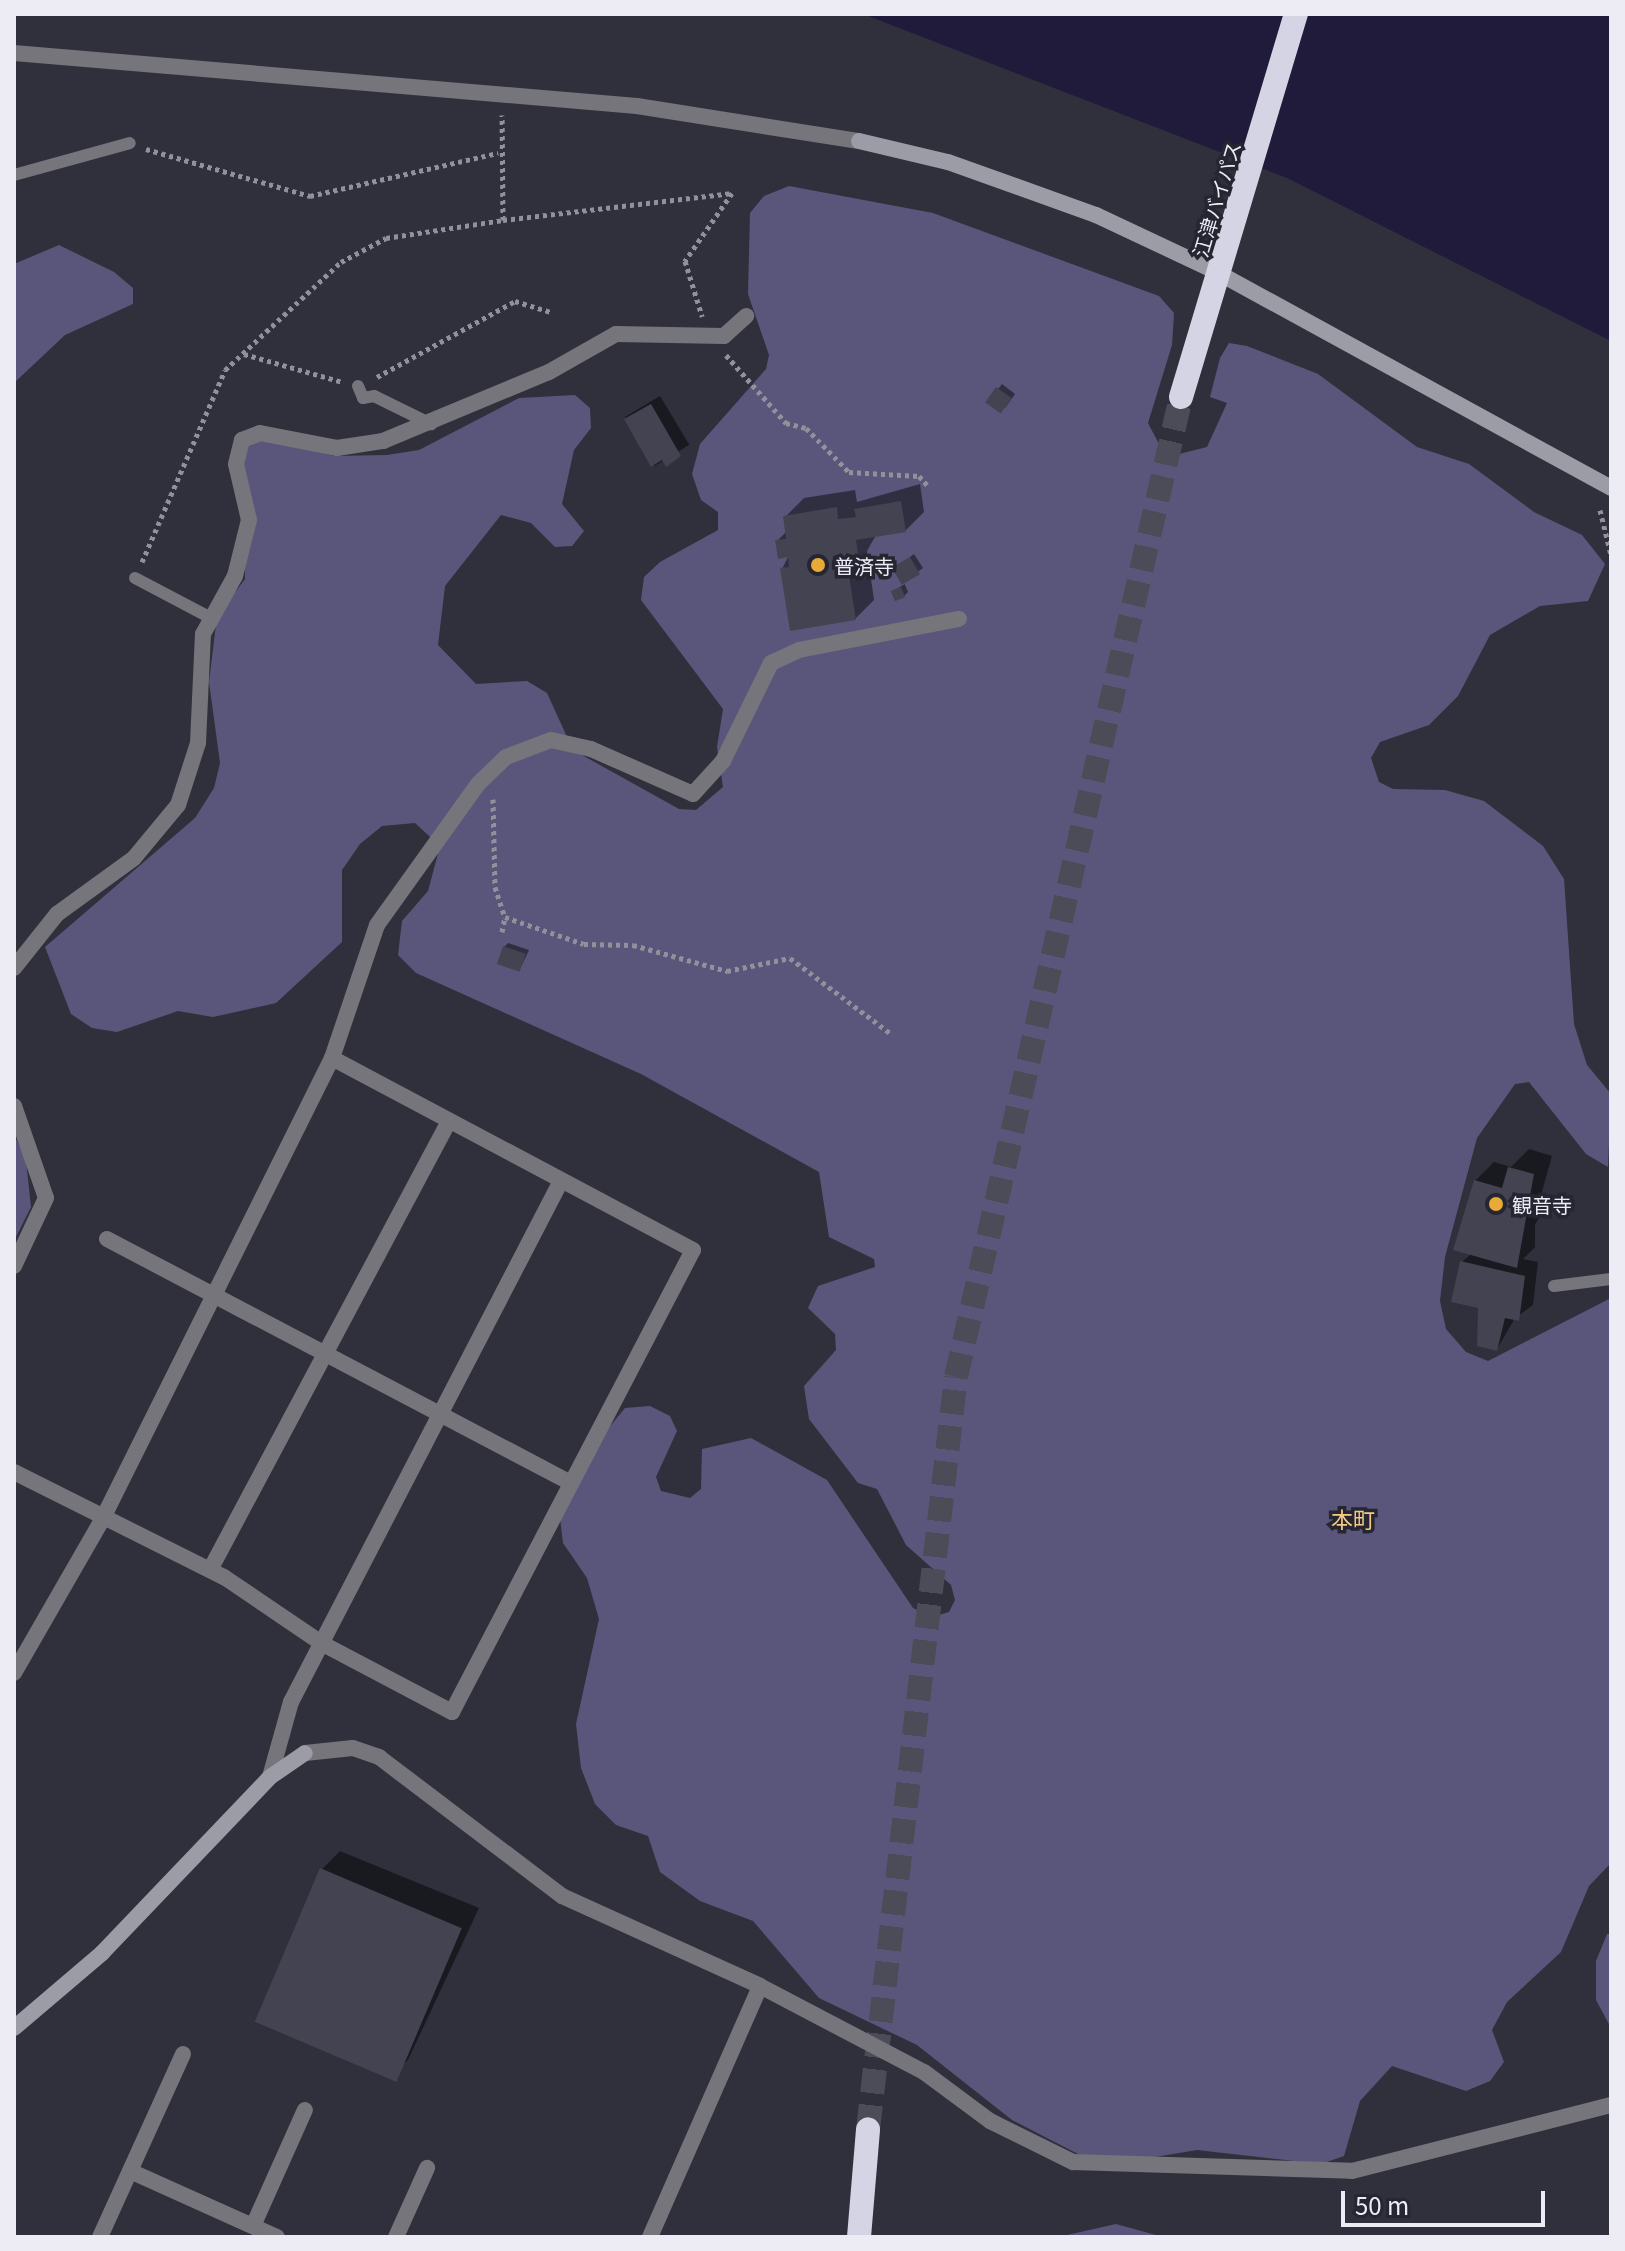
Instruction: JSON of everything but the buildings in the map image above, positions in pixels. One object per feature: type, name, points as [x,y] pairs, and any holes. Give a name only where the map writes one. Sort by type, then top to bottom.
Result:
[{"type":"highway","name":"江津バイパス","points":[[1181,397],[1295,14]]},
{"type":"highway","points":[[859,2237],[868,2129]]},
{"type":"street","points":[[1213,270],[1295,14]]},
{"type":"street","points":[[14,53],[504,94],[859,141],[1053,197],[1213,270],[1611,488]]},
{"type":"street","points":[[14,968],[57,914],[134,858],[178,805],[198,743],[209,617],[235,576],[249,520],[236,464],[242,440],[260,433],[337,448],[431,424],[616,334],[716,336],[746,316]]},
{"type":"street","points":[[14,1673],[103,1518],[332,1058],[377,925],[488,775],[524,746],[551,740],[591,749],[693,794],[723,761],[760,676],[774,661],[799,650],[959,619]]},
{"type":"street","points":[[14,1472],[210,1570],[323,1644],[452,1712],[569,1482],[693,1250],[332,1058]]},
{"type":"street","points":[[14,1106],[46,1198],[14,1266]]},
{"type":"street","points":[[210,1570],[449,1121]]},
{"type":"street","points":[[270,1777],[291,1702],[443,1416],[561,1181]]},
{"type":"street","points":[[107,1239],[569,1482]]},
{"type":"street","points":[[14,2028],[112,1943],[270,1777],[305,1753],[353,1748],[379,1757],[562,1896],[760,1986],[924,2072],[1023,2140],[1111,2168],[1352,2171],[1611,2105]]},
{"type":"street","points":[[650,2237],[760,1986]]},
{"type":"street","points":[[100,2237],[183,2054]]},
{"type":"street","points":[[253,2226],[305,2110]]},
{"type":"street","points":[[396,2237],[427,2168]]},
{"type":"street","points":[[130,2171],[277,2237]]},
{"type":"lane","points":[[14,175],[130,143]]},
{"type":"lane","points":[[358,386],[363,398],[374,396],[431,424]]},
{"type":"lane","points":[[135,578],[209,617]]},
{"type":"lane","points":[[1554,1286],[1611,1279]]},
{"type":"path","points":[[503,220],[498,153],[504,94]]},
{"type":"path","points":[[130,143],[310,196],[498,153]]},
{"type":"path","points":[[135,578],[225,370],[341,262],[386,238],[503,220],[732,193],[685,261],[727,363],[757,384],[786,423],[806,428],[849,472],[919,476],[927,485]]},
{"type":"path","points":[[243,354],[358,386],[515,301],[550,312]]},
{"type":"path","points":[[1600,510],[1611,555]]},
{"type":"path","points":[[488,775],[495,887],[505,917],[502,932]]},
{"type":"path","points":[[505,917],[584,944],[633,945],[727,971],[790,958],[890,1033]]},
{"type":"shaded area","points":[[863,14],[1611,14],[1611,341],[1287,178]]},
{"type":"shaded area","points":[[789,186],[933,213],[1159,296],[1174,313],[1172,345],[1148,423],[1159,444],[1179,454],[1207,447],[1227,403],[1210,397],[1220,358],[1229,343],[1247,346],[1318,374],[1417,447],[1469,464],[1534,512],[1582,535],[1605,564],[1588,601],[1540,606],[1490,635],[1458,696],[1429,725],[1380,742],[1371,758],[1379,782],[1393,789],[1445,790],[1484,801],[1543,846],[1564,879],[1574,1024],[1587,1065],[1611,1094],[1608,1167],[1586,1154],[1529,1082],[1515,1084],[1477,1138],[1445,1257],[1440,1301],[1446,1329],[1466,1352],[1488,1361],[1611,1298],[1611,1863],[1589,1886],[1561,1952],[1507,2002],[1492,2030],[1504,2062],[1490,2081],[1466,2091],[1392,2066],[1360,2101],[1344,2156],[1321,2164],[1197,2150],[1125,2162],[1078,2154],[1012,2120],[917,2045],[819,1998],[753,1921],[700,1901],[660,1872],[648,1836],[616,1825],[595,1804],[581,1768],[576,1724],[599,1619],[587,1578],[563,1543],[560,1518],[598,1441],[625,1408],[650,1406],[670,1416],[677,1431],[656,1477],[661,1491],[690,1498],[701,1489],[702,1449],[751,1438],[827,1480],[913,1608],[932,1617],[949,1612],[955,1600],[951,1585],[906,1545],[877,1489],[858,1483],[809,1419],[804,1386],[836,1350],[835,1334],[808,1308],[818,1286],[875,1267],[874,1259],[829,1237],[819,1172],[641,1074],[416,973],[398,955],[402,921],[428,891],[440,846],[415,823],[382,826],[360,844],[342,870],[342,942],[276,1003],[213,1017],[178,1011],[117,1032],[92,1028],[71,1014],[45,947],[195,818],[214,788],[220,763],[209,682],[217,616],[245,579],[243,452],[255,437],[335,456],[387,455],[419,450],[519,398],[575,395],[590,408],[591,428],[574,450],[562,504],[584,531],[572,546],[555,547],[531,523],[501,515],[445,586],[438,645],[476,684],[527,681],[547,693],[573,750],[679,809],[696,810],[723,787],[717,747],[723,709],[641,600],[644,577],[660,562],[718,530],[718,512],[701,500],[692,474],[700,444],[766,369],[769,355],[748,294],[750,213],[764,196]]},
{"type":"shaded area","points":[[59,245],[114,272],[133,288],[133,304],[65,335],[14,383],[14,264]]},
{"type":"shaded area","points":[[14,1134],[26,1161],[31,1207],[14,1241]]},
{"type":"shaded area","points":[[1607,1934],[1611,1934],[1611,2028],[1596,2000],[1596,1961]]},
{"type":"shaded area","points":[[1116,2224],[1163,2237],[1057,2237],[1067,2235]]},
{"type":"tunnel","points":[[868,2129],[956,1377],[1181,397]]},
{"type":"place","name":"普済寺","points":[[818,565]]},
{"type":"place","name":"観音寺","points":[[1496,1204]]},
{"type":"district","name":"本町","points":[[1353,1519]]}]
